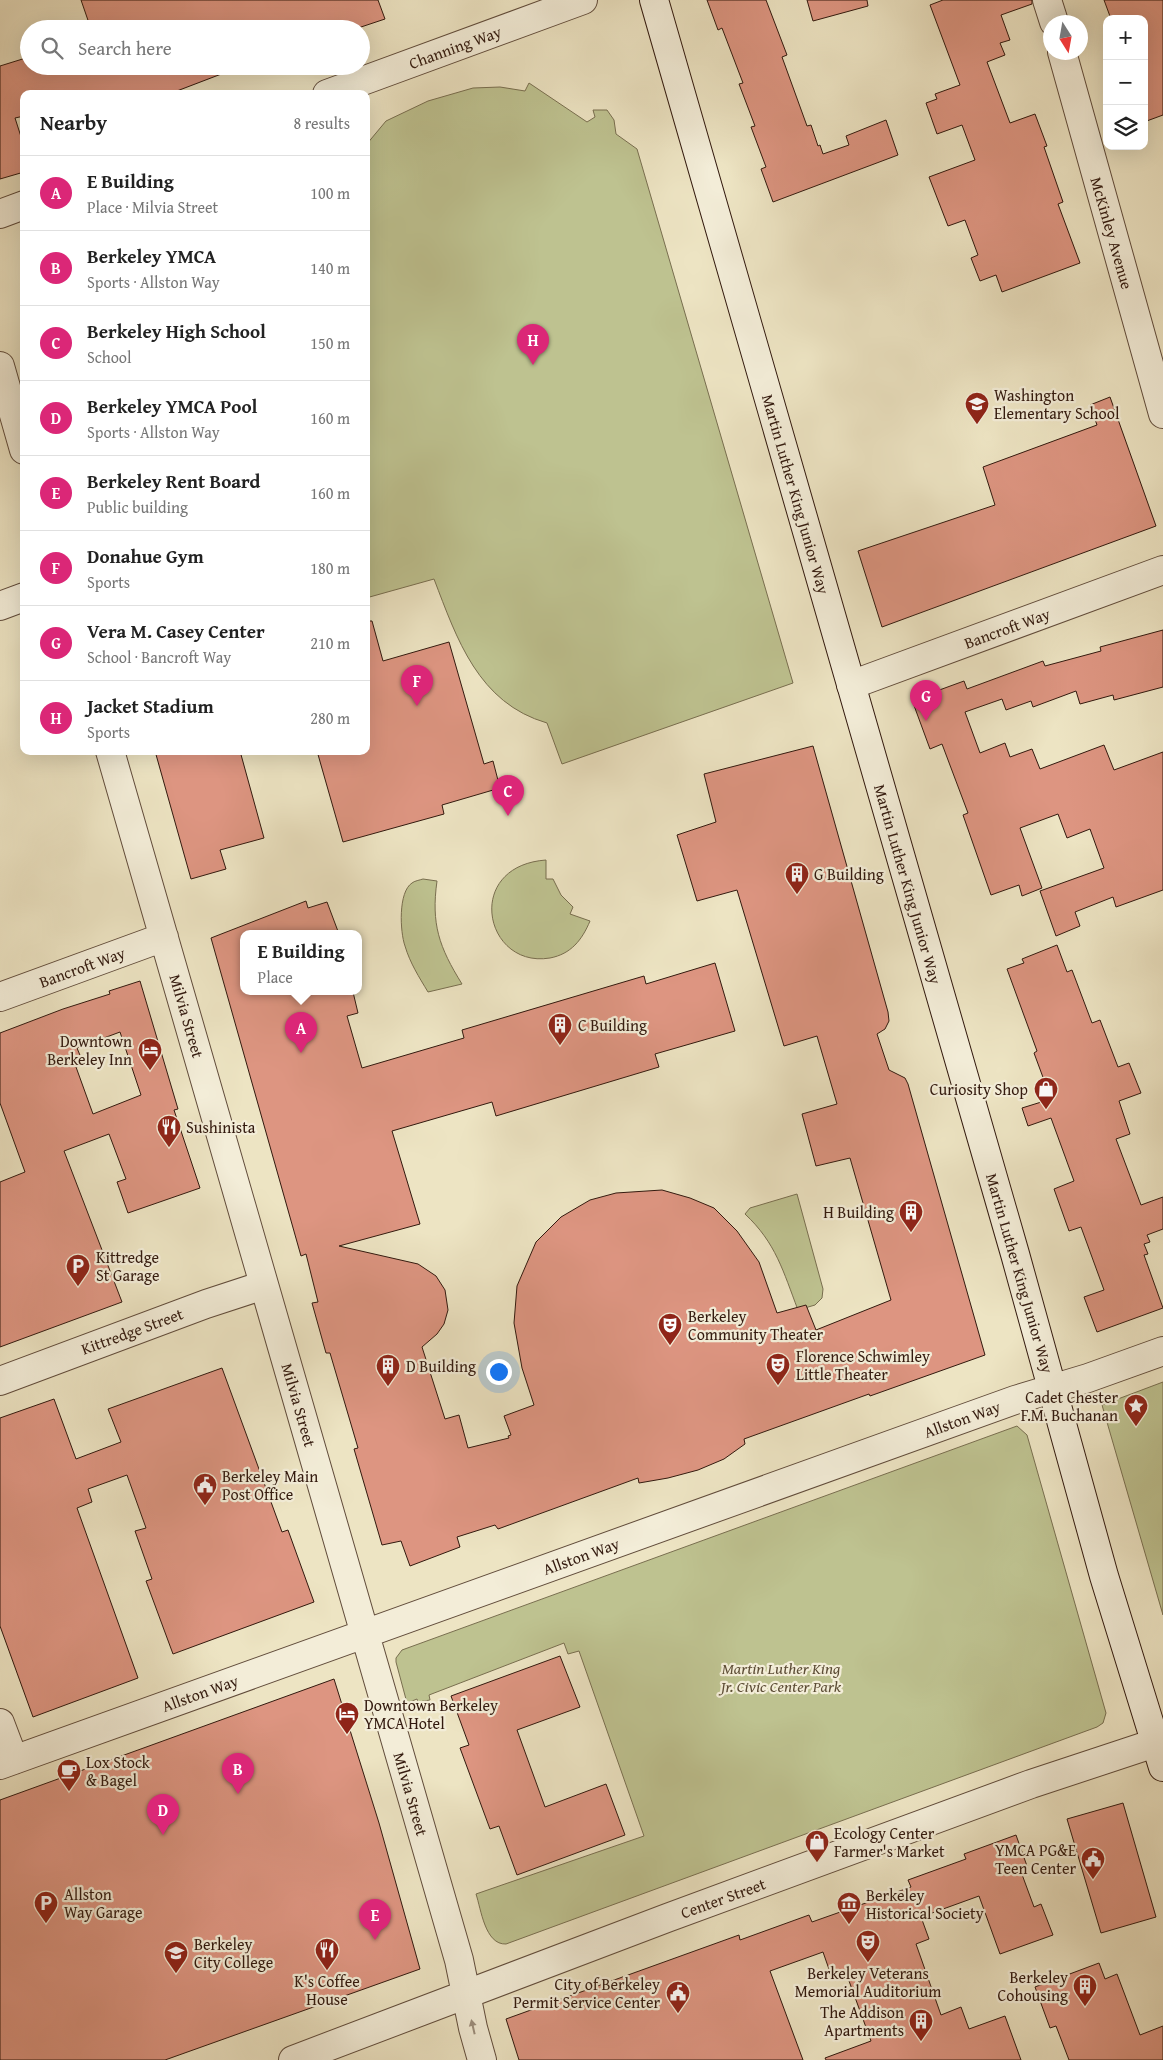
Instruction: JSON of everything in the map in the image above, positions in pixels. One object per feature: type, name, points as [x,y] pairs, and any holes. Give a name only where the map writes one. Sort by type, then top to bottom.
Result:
[{"type":"street","name":"Channing Way","points":[[338,90],[583,0]]},
{"type":"street","name":"Martin Luther King Junior Way","points":[[654,0],[1053,1389],[1104,1576],[1159,1755]]},
{"type":"street","points":[[1047,0],[1052,15]]},
{"type":"street","name":"McKinley Avenue","points":[[1064,60],[1163,414]]},
{"type":"street","points":[[0,214],[20,206]]},
{"type":"street","points":[[0,366],[20,436]]},
{"type":"street","name":"Bancroft Way","points":[[851,685],[1163,570]]},
{"type":"street","points":[[0,606],[20,598]]},
{"type":"street","name":"Milvia Street","points":[[111,755],[459,1960],[482,2060]]},
{"type":"street","name":"Bancroft Way","points":[[0,997],[164,937]]},
{"type":"street","name":"Kittredge Street","points":[[0,1380],[206,1304],[264,1285]]},
{"type":"street","name":"Allston Way","points":[[7,1763],[1006,1403],[1163,1351]]},
{"type":"street","points":[[0,1723],[7,1763]]},
{"type":"street","name":"Center Street","points":[[293,2060],[1031,1784],[1159,1755]]},
{"type":"green space","points":[[529,83],[587,122],[595,117],[593,110],[607,110],[614,120],[616,134],[637,149],[793,683],[562,764],[547,723],[523,714],[503,700],[473,666],[452,624],[434,579],[370,597],[370,140],[386,121],[428,101],[473,88],[500,87],[525,91]]},
{"type":"green space","points":[[546,860],[546,879],[553,879],[561,895],[573,907],[570,914],[590,921],[579,940],[570,950],[550,958],[527,957],[510,948],[498,933],[492,915],[493,897],[502,879],[520,866]]},
{"type":"green space","points":[[423,879],[437,881],[435,896],[436,923],[442,946],[462,984],[428,992],[407,952],[403,940],[401,922],[402,903],[407,888],[413,882]]},
{"type":"green space","points":[[797,1194],[823,1289],[822,1298],[815,1305],[798,1310],[778,1258],[756,1225],[745,1214],[750,1208]]},
{"type":"green space","points":[[1163,1382],[1163,1615],[1102,1405]]},
{"type":"green space","name":"Martin Luther King Jr. Civic Center Park","points":[[1017,1426],[1027,1435],[1106,1713],[1103,1723],[1097,1727],[506,1944],[499,1943],[493,1939],[485,1925],[476,1894],[644,1836],[579,1651],[568,1654],[564,1643],[429,1695],[430,1700],[418,1702],[417,1699],[407,1703],[396,1662],[396,1658],[402,1650]]},
{"type":"building","points":[[81,0],[378,0],[385,19],[370,24],[370,20],[88,20]]},
{"type":"building","points":[[707,0],[766,0],[787,55],[782,57],[807,126],[811,125],[818,146],[820,145],[823,154],[849,145],[846,136],[886,120],[898,155],[773,202],[761,169],[766,167],[751,127],[755,126],[739,84],[743,83],[722,28],[718,30]]},
{"type":"building","points":[[807,0],[867,0],[868,6],[813,21]]},
{"type":"building","points":[[943,0],[1032,0],[1032,4],[1001,15],[1010,40],[1000,43],[1005,55],[987,62],[1010,123],[1035,114],[1047,146],[1044,147],[1063,202],[1058,204],[1080,263],[1002,292],[996,275],[980,281],[971,258],[978,255],[965,220],[948,226],[929,177],[975,160],[962,125],[937,134],[926,103],[937,99],[935,94],[960,85],[930,5]]},
{"type":"building","points":[[1104,0],[1163,0],[1163,115],[1148,121],[1148,15],[1110,15]]},
{"type":"building","points":[[20,60],[20,75],[219,75],[179,90],[20,90],[20,117],[15,118],[20,134],[20,173],[0,179],[0,66]]},
{"type":"building","points":[[1110,397],[1156,526],[882,627],[858,551],[995,505],[983,467],[1097,425],[1090,405]]},
{"type":"building","points":[[370,621],[372,621],[383,661],[449,642],[484,764],[493,761],[500,788],[442,805],[444,814],[343,842],[318,755],[370,755]]},
{"type":"building","points":[[1163,630],[1163,687],[1114,700],[1113,695],[1080,704],[1076,691],[1033,707],[1031,701],[1006,710],[1002,699],[965,712],[980,753],[1005,743],[1010,757],[1032,749],[1040,769],[1104,745],[1114,770],[1163,752],[1163,890],[1116,907],[1113,897],[1075,912],[1080,926],[1056,936],[1040,891],[1104,868],[1090,829],[1067,838],[1058,814],[1020,828],[1042,888],[1022,896],[1019,885],[991,895],[963,815],[968,813],[942,744],[930,749],[912,700],[964,681],[967,689],[1043,661],[1045,666],[1101,651],[1100,647]]},
{"type":"building","points":[[813,746],[888,1012],[889,1021],[885,1029],[877,1034],[889,1070],[905,1078],[908,1084],[985,1355],[744,1439],[745,1444],[724,1459],[698,1470],[639,1483],[638,1478],[498,1529],[495,1525],[457,1537],[460,1547],[410,1566],[401,1541],[382,1545],[354,1449],[358,1448],[330,1353],[326,1353],[312,1303],[318,1302],[306,1254],[301,1256],[211,938],[306,901],[308,908],[327,902],[338,930],[240,930],[240,995],[354,995],[358,1013],[347,1016],[362,1068],[464,1038],[462,1030],[644,976],[646,984],[715,963],[735,1031],[655,1054],[659,1067],[496,1116],[492,1102],[392,1131],[420,1224],[339,1246],[418,1264],[436,1276],[445,1290],[448,1310],[444,1324],[437,1334],[422,1347],[445,1419],[459,1415],[468,1448],[509,1438],[508,1436],[511,1435],[504,1416],[534,1405],[522,1368],[514,1323],[517,1286],[536,1242],[561,1217],[590,1200],[616,1193],[662,1190],[690,1198],[714,1208],[737,1231],[759,1262],[777,1313],[806,1305],[816,1330],[891,1300],[850,1158],[816,1166],[802,1114],[837,1104],[817,1036],[784,1046],[737,890],[697,901],[677,835],[716,822],[704,774]]},
{"type":"building","points":[[156,755],[241,755],[264,838],[220,850],[226,869],[191,879]]},
{"type":"building","points":[[1057,945],[1067,972],[1072,970],[1092,1023],[1100,1020],[1118,1067],[1129,1063],[1141,1093],[1119,1101],[1130,1134],[1116,1139],[1141,1205],[1163,1197],[1163,1229],[1147,1235],[1150,1242],[1144,1244],[1148,1254],[1144,1255],[1163,1308],[1097,1332],[1084,1297],[1104,1290],[1081,1227],[1069,1231],[1054,1189],[1074,1181],[1051,1118],[1028,1126],[1022,1108],[1051,1099],[1034,1053],[1037,1051],[1007,969],[1024,963],[1022,959]]},
{"type":"building","points":[[140,981],[178,1109],[174,1110],[200,1188],[128,1213],[117,1182],[126,1179],[109,1134],[64,1151],[122,1302],[0,1347],[0,1182],[25,1172],[0,1103],[0,1033],[63,1009],[110,994],[109,991]],"holes":[[[120,1032],[141,1095],[93,1114],[76,1067],[84,1065],[77,1048]]]},
{"type":"building","points":[[222,1368],[282,1532],[288,1530],[314,1602],[173,1654],[146,1581],[152,1579],[135,1531],[146,1528],[127,1475],[88,1489],[92,1502],[77,1508],[138,1678],[33,1717],[0,1626],[0,1418],[54,1399],[76,1459],[121,1442],[108,1409]]},
{"type":"building","points":[[560,1656],[580,1707],[517,1730],[545,1807],[606,1784],[625,1835],[517,1875],[499,1826],[490,1829],[460,1748],[469,1745],[451,1696]]},
{"type":"building","points":[[334,1679],[379,1823],[420,1969],[165,2060],[0,2060],[0,1800]]},
{"type":"building","points":[[1123,1803],[1156,1917],[1101,1933],[1067,1819]]},
{"type":"building","points":[[1016,1835],[1027,1866],[1020,1869],[1034,1907],[1041,1904],[1053,1935],[1000,1954],[979,1896],[921,1917],[929,1939],[916,1944],[941,2015],[961,2007],[969,2029],[1005,2016],[1021,2060],[826,2060],[825,2058],[871,2041],[845,1970],[831,1975],[823,1952],[770,1971],[803,2060],[519,2060],[506,2019],[739,1935],[740,1940],[809,1915],[812,1922],[911,1887],[908,1880],[966,1859],[964,1854]]},
{"type":"building","name":"Berkeley Cohousing","points":[[1099,1963],[1105,1979],[1117,1974],[1140,2035],[1163,2026],[1163,2060],[1069,2060],[1056,2026],[1050,2028],[1035,1987]]},
{"type":"place","name":"Jacket Stadium","points":[[533,365]]},
{"type":"place","name":"Washington Elementary School","points":[[977,425]]},
{"type":"place","name":"Donahue Gym","points":[[417,706]]},
{"type":"place","name":"Vera M. Casey Center","points":[[926,721]]},
{"type":"place","name":"Berkeley High School","points":[[508,816]]},
{"type":"place","name":"G Building","points":[[797,895]]},
{"type":"place","name":"C Building","points":[[560,1046]]},
{"type":"place","name":"E Building","points":[[301,1053]]},
{"type":"place","name":"Downtown Berkeley Inn","points":[[150,1071]]},
{"type":"place","name":"Curiosity Shop","points":[[1046,1110]]},
{"type":"place","name":"Sushinista","points":[[169,1148]]},
{"type":"place","name":"H Building","points":[[911,1233]]},
{"type":"place","name":"Kittredge St Garage","points":[[78,1287]]},
{"type":"place","name":"Berkeley Community Theater","points":[[670,1346]]},
{"type":"place","name":"Florence Schwimley Little Theater","points":[[778,1386]]},
{"type":"place","name":"D Building","points":[[388,1387]]},
{"type":"place","name":"Cadet Chester F.M. Buchanan","points":[[1136,1427]]},
{"type":"place","name":"Berkeley Main Post Office","points":[[205,1506]]},
{"type":"place","name":"Downtown Berkeley YMCA Hotel","points":[[347,1735]]},
{"type":"place","name":"Lox Stock & Bagel","points":[[69,1792]]},
{"type":"place","name":"Berkeley YMCA","points":[[238,1794]]},
{"type":"place","name":"Berkeley YMCA Pool","points":[[163,1835]]},
{"type":"place","name":"Ecology Center Farmer's Market","points":[[817,1863]]},
{"type":"place","name":"YMCA PG&E Teen Center","points":[[1093,1880]]},
{"type":"place","name":"Allston Way Garage","points":[[46,1924]]},
{"type":"place","name":"Berkeley Historical Society","points":[[849,1925]]},
{"type":"place","name":"Berkeley Rent Board","points":[[375,1940]]},
{"type":"place","name":"Berkeley Veterans Memorial Auditorium","points":[[868,1963]]},
{"type":"place","name":"K's Coffee House","points":[[327,1971]]},
{"type":"place","name":"Berkeley City College","points":[[176,1974]]},
{"type":"place","name":"Berkeley Cohousing","points":[[1085,2007]]},
{"type":"place","name":"City of Berkeley Permit Service Center","points":[[678,2014]]},
{"type":"place","name":"The Addison Apartments","points":[[921,2042]]}]
